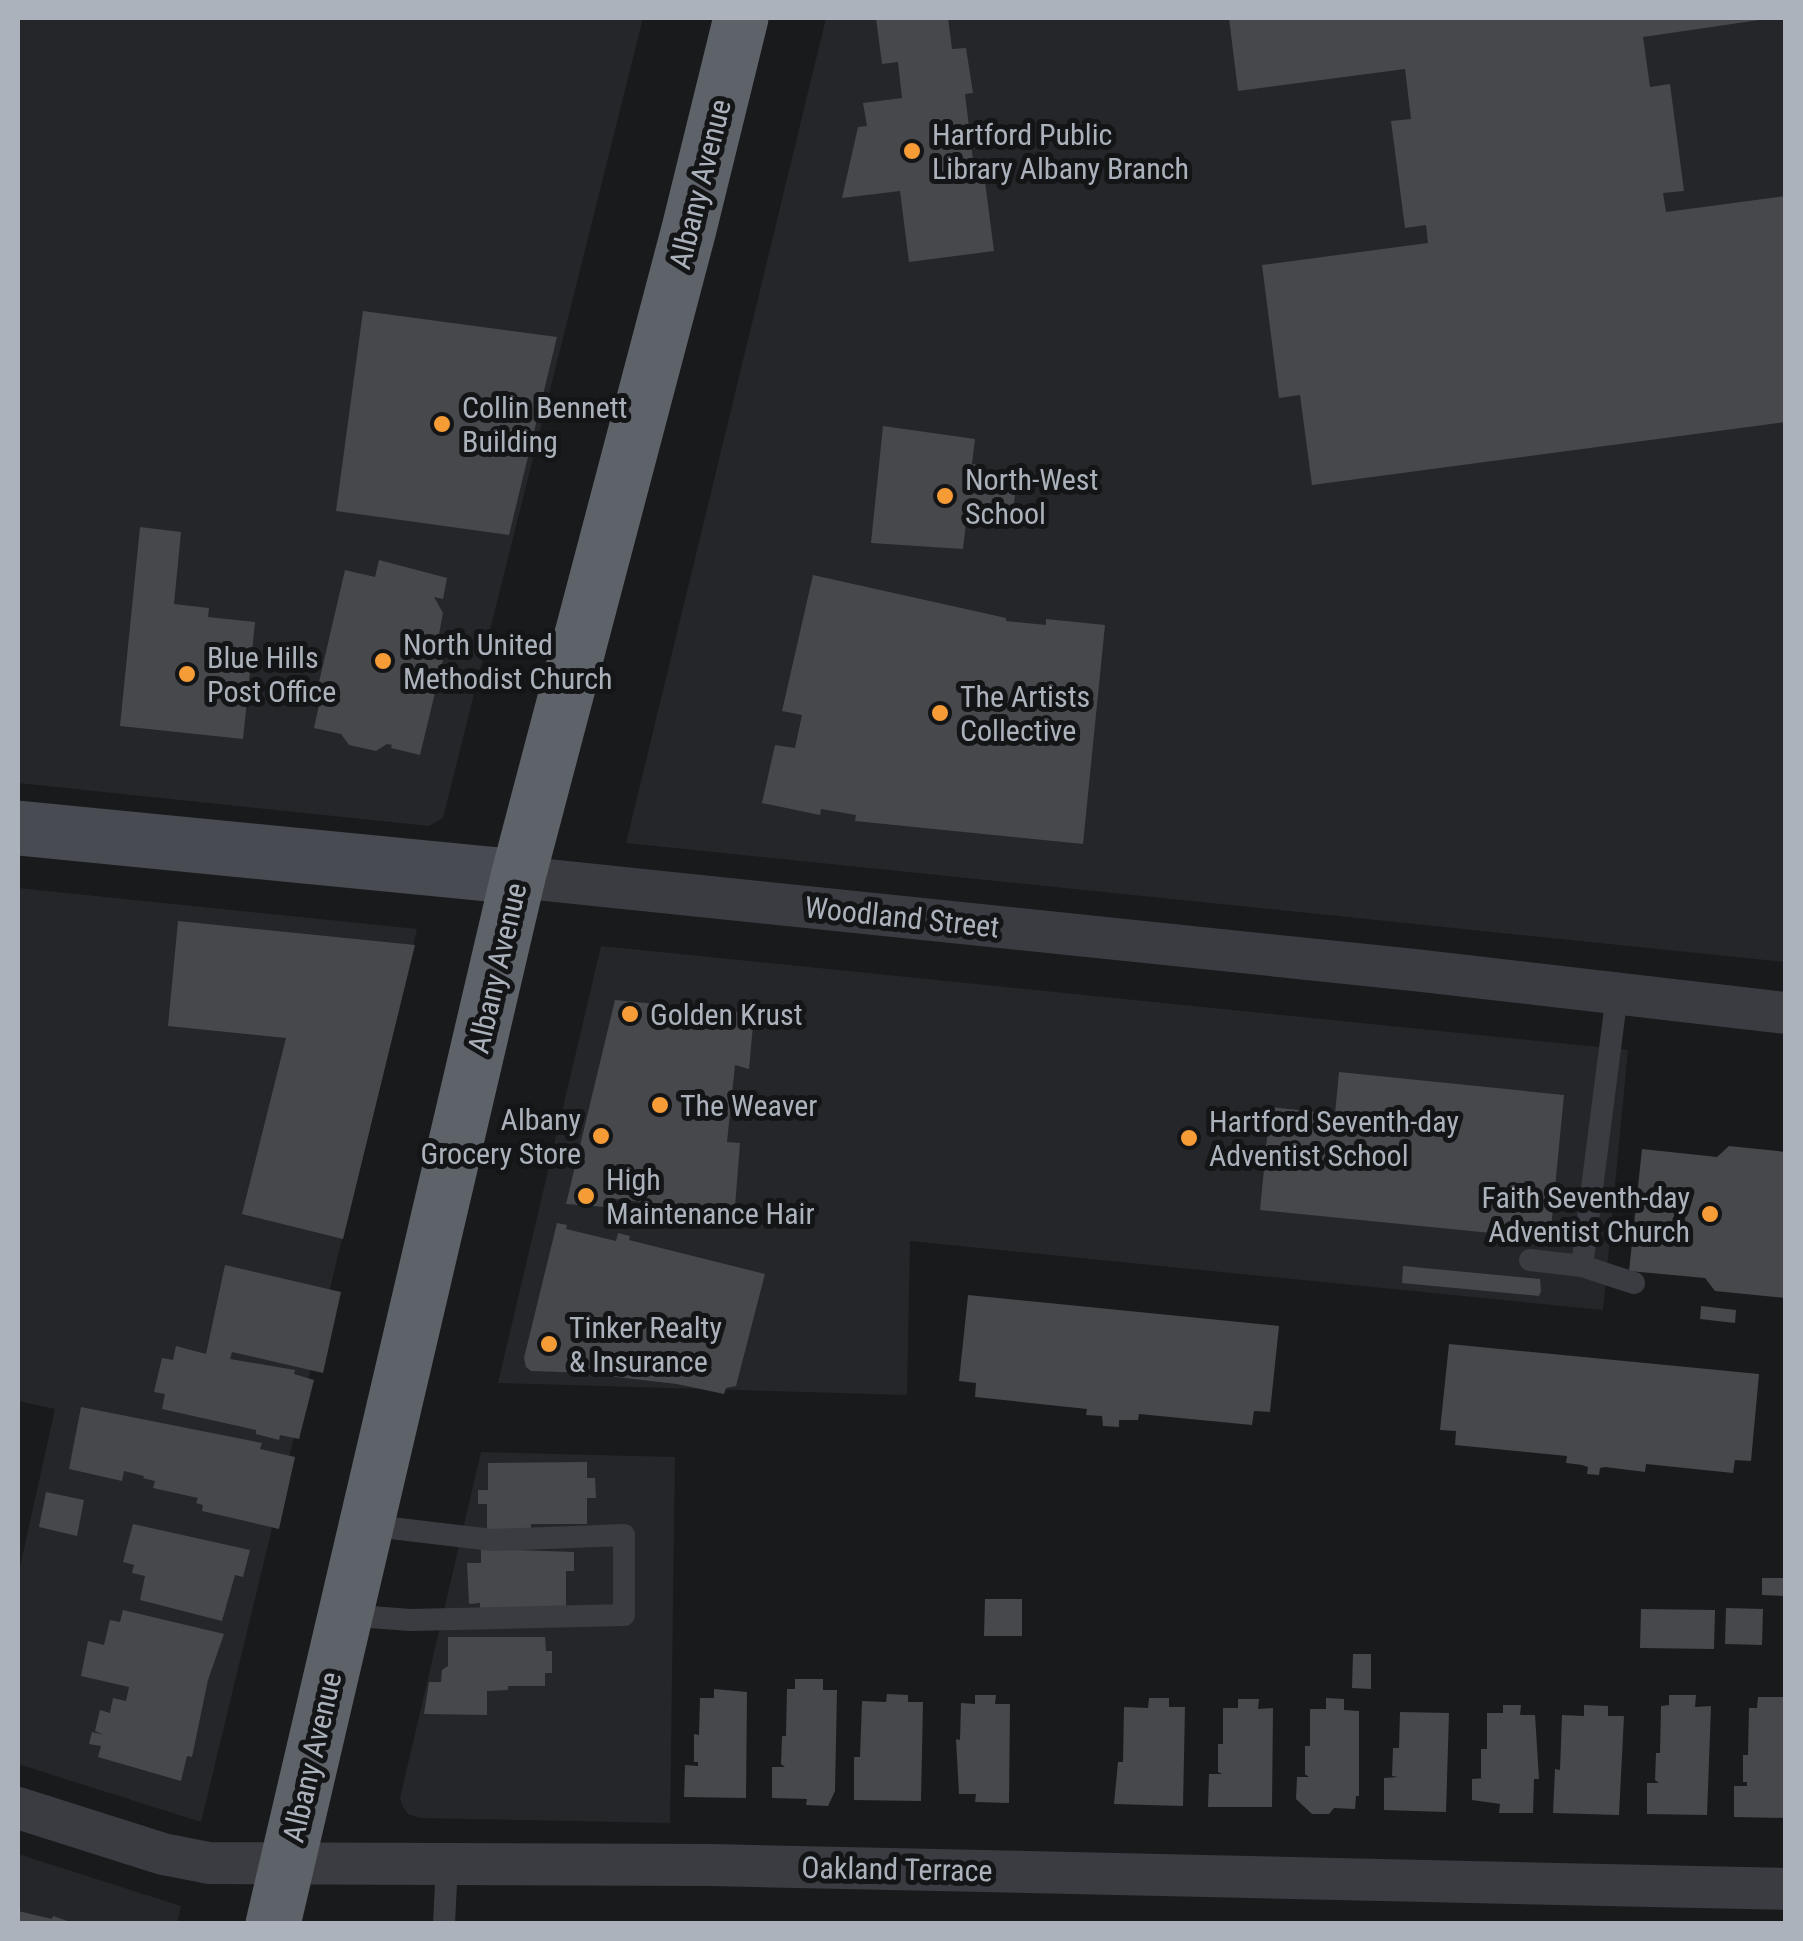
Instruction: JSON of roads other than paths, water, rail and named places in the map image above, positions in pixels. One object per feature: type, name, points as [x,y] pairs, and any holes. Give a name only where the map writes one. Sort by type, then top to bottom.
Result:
[{"type":"highway","name":"Albany Avenue","points":[[273,1924],[518,877],[741,18]]},
{"type":"main road","name":"Woodland Street","points":[[18,828],[518,877]]},
{"type":"street","name":"Woodland Street","points":[[518,877],[1786,1013]]},
{"type":"street","name":"Oakland Terrace","points":[[18,1808],[183,1860],[209,1863],[711,1865],[1786,1889]]},
{"type":"lane","points":[[1582,1266],[1618,994]]},
{"type":"lane","points":[[1530,1260],[1582,1266],[1634,1283]]},
{"type":"lane","points":[[344,1615],[410,1620],[624,1615],[624,1535],[492,1540],[366,1525]]},
{"type":"lane","points":[[444,1924],[447,1863]]},
{"type":"place","name":"Hartford Public Library Albany Branch","points":[[912,151]]},
{"type":"place","name":"Collin Bennett Building","points":[[442,424]]},
{"type":"place","name":"North-West School","points":[[945,496]]},
{"type":"place","name":"North United Methodist Church","points":[[383,661]]},
{"type":"place","name":"Blue Hills Post Office","points":[[187,674]]},
{"type":"place","name":"The Artists Collective","points":[[940,713]]},
{"type":"place","name":"Golden Krust","points":[[630,1014]]},
{"type":"place","name":"The Weaver","points":[[660,1105]]},
{"type":"place","name":"Albany Grocery Store","points":[[601,1136]]},
{"type":"place","name":"Hartford Seventh-day Adventist School","points":[[1189,1138]]},
{"type":"place","name":"High Maintenance Hair","points":[[586,1196]]},
{"type":"place","name":"Faith Seventh-day Adventist Church","points":[[1710,1214]]},
{"type":"place","name":"Tinker Realty & Insurance","points":[[549,1344]]}]
